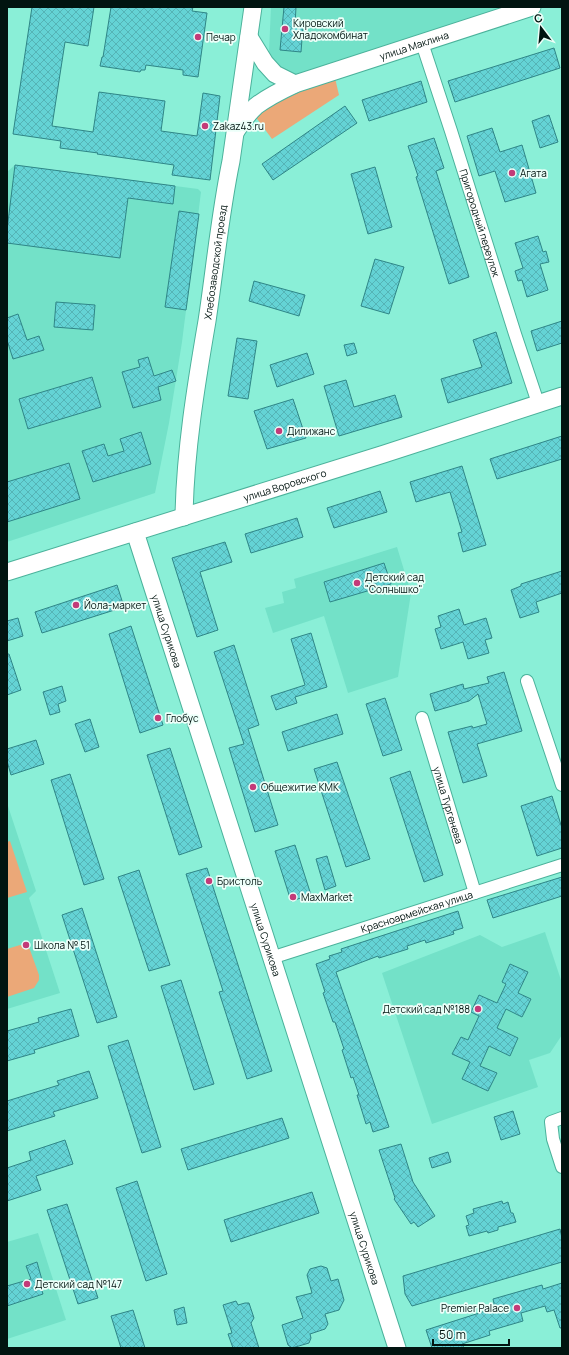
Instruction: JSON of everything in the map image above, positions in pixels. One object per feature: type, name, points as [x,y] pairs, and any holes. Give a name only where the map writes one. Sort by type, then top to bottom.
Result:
[{"type":"street","name":"Хлебозаводской проезд","points":[[184,517],[185,488],[200,357],[253,7]]},
{"type":"street","name":"улица Маклина","points":[[235,131],[246,116],[257,106],[295,84],[532,7]]},
{"type":"street","points":[[249,37],[265,63],[275,74],[295,84]]},
{"type":"street","name":"Пригородный переулок","points":[[422,43],[538,403]]},
{"type":"street","name":"улица Воровского","points":[[7,572],[562,396]]},
{"type":"street","name":"улица Сурикова","points":[[135,532],[397,1348]]},
{"type":"street","points":[[527,681],[562,785]]},
{"type":"street","name":"улица Тургенева","points":[[422,718],[475,893]]},
{"type":"street","name":"Красноармейская улица","points":[[271,958],[562,865]]},
{"type":"street","points":[[556,1120],[553,1139],[562,1167]]},
{"type":"shaded area","points":[[271,7],[510,7],[293,77],[273,64],[269,52]]},
{"type":"shaded area","points":[[335,78],[339,95],[272,139],[255,116],[280,99]]},
{"type":"shaded area","points":[[15,165],[198,189],[201,192],[182,342],[169,423],[155,493],[7,542],[7,172]]},
{"type":"shaded area","points":[[397,547],[411,593],[398,677],[348,693],[324,616],[273,633],[265,608],[284,603],[282,592],[296,588],[294,579]]},
{"type":"shaded area","name":"Школа № 51","points":[[7,803],[36,891],[29,898],[60,993],[7,1009]]},
{"type":"shaded area","points":[[10,841],[27,892],[7,898],[7,842]]},
{"type":"shaded area","name":"Детский сад №188","points":[[545,932],[562,983],[562,1035],[550,1053],[529,1060],[538,1087],[432,1124],[382,973],[480,935],[502,947]]},
{"type":"shaded area","points":[[20,945],[28,947],[30,950],[39,975],[39,980],[34,988],[7,997],[7,949]]},
{"type":"shaded area","points":[[38,1233],[66,1320],[7,1339],[7,1242]]},
{"type":"building","points":[[32,7],[94,7],[88,46],[65,42],[52,126],[93,132],[99,92],[165,101],[161,131],[197,136],[203,93],[220,96],[210,180],[172,175],[174,165],[60,148],[61,141],[13,134]]},
{"type":"building","points":[[111,7],[193,7],[192,11],[207,13],[198,77],[183,75],[183,70],[146,65],[145,70],[141,70],[140,72],[100,66],[103,57]]},
{"type":"building","points":[[284,7],[296,7],[295,25],[303,26],[301,52],[280,50]]},
{"type":"building","points":[[554,48],[560,68],[455,102],[448,81]]},
{"type":"building","points":[[421,81],[427,102],[369,121],[362,100]]},
{"type":"building","points":[[345,106],[357,123],[273,180],[262,164]]},
{"type":"building","points":[[549,115],[558,142],[540,148],[532,121]]},
{"type":"building","points":[[492,128],[500,152],[522,145],[536,193],[505,202],[495,171],[479,176],[467,136]]},
{"type":"building","points":[[434,138],[444,168],[436,171],[469,277],[449,284],[408,146]]},
{"type":"building","points":[[15,165],[175,186],[173,204],[128,198],[120,258],[7,243],[7,230]]},
{"type":"building","points":[[375,167],[392,227],[368,234],[351,174]]},
{"type":"building","points":[[179,211],[199,214],[186,310],[165,307]]},
{"type":"building","points":[[538,236],[543,252],[546,251],[549,262],[540,264],[548,290],[527,297],[522,280],[518,281],[515,271],[523,268],[515,243]]},
{"type":"building","points":[[375,259],[404,267],[389,314],[361,306]]},
{"type":"building","points":[[254,281],[305,295],[299,316],[249,301]]},
{"type":"building","points":[[56,302],[95,305],[93,330],[54,327]]},
{"type":"building","points":[[18,314],[27,340],[39,336],[44,350],[13,359],[7,340],[7,318]]},
{"type":"building","points":[[562,321],[562,343],[537,351],[531,331]]},
{"type":"building","points":[[496,332],[512,383],[448,403],[441,379],[482,367],[473,340]]},
{"type":"building","points":[[237,338],[257,341],[248,399],[228,396]]},
{"type":"building","points":[[354,343],[357,353],[347,356],[344,345]]},
{"type":"building","points":[[307,353],[314,374],[277,387],[270,365]]},
{"type":"building","points":[[148,357],[154,376],[172,370],[176,381],[158,387],[161,400],[133,408],[122,372],[140,367],[138,360]]},
{"type":"building","points":[[92,377],[101,407],[28,429],[19,399]]},
{"type":"building","points":[[346,380],[354,407],[395,395],[402,417],[339,436],[324,386]]},
{"type":"building","points":[[293,399],[306,438],[267,449],[254,411]]},
{"type":"building","points":[[141,432],[151,464],[93,482],[82,451],[104,444],[108,456],[124,451],[120,439]]},
{"type":"building","points":[[562,436],[562,459],[497,479],[490,459]]},
{"type":"building","points":[[69,463],[80,499],[7,522],[7,482]]},
{"type":"building","points":[[462,466],[486,545],[463,552],[458,533],[462,532],[450,492],[416,502],[410,482]]},
{"type":"building","points":[[380,491],[387,512],[334,528],[327,508]]},
{"type":"building","points":[[297,518],[303,537],[251,553],[245,534]]},
{"type":"building","points":[[225,542],[232,562],[200,572],[218,630],[197,637],[172,558]]},
{"type":"building","name":"Детский сад \"Солнышко\"","points":[[384,563],[391,584],[330,602],[324,582]]},
{"type":"building","points":[[562,571],[562,593],[536,602],[539,612],[520,618],[511,590],[521,586],[521,584]]},
{"type":"building","points":[[117,585],[124,607],[42,633],[35,612]]},
{"type":"building","points":[[459,609],[464,625],[486,618],[492,638],[485,640],[489,653],[468,659],[463,642],[441,649],[435,629],[441,627],[438,616]]},
{"type":"building","points":[[18,618],[23,636],[7,641],[7,621]]},
{"type":"building","points":[[131,626],[163,725],[140,733],[109,634]]},
{"type":"building","points":[[311,633],[327,687],[295,697],[297,703],[276,710],[271,696],[305,685],[291,639]]},
{"type":"building","points":[[234,645],[259,725],[248,729],[278,825],[255,832],[229,748],[244,744],[214,652]]},
{"type":"building","points":[[7,654],[9,654],[21,690],[7,695]]},
{"type":"building","points":[[504,672],[522,731],[477,744],[487,776],[463,783],[448,732],[487,724],[478,694],[469,701],[435,711],[430,694],[463,684],[464,689],[489,683],[487,677]]},
{"type":"building","points":[[62,686],[66,701],[58,704],[60,712],[50,715],[43,692]]},
{"type":"building","points":[[385,698],[402,750],[383,756],[366,704]]},
{"type":"building","points":[[337,714],[343,734],[288,751],[282,732]]},
{"type":"building","points":[[90,719],[99,747],[85,752],[75,724]]},
{"type":"building","points":[[36,740],[44,764],[11,775],[7,761],[7,749]]},
{"type":"building","points":[[170,748],[202,847],[179,855],[147,755]]},
{"type":"building","points":[[337,762],[370,859],[346,867],[314,769]]},
{"type":"building","points":[[410,771],[443,875],[424,882],[390,778]]},
{"type":"building","points":[[70,774],[104,879],[84,885],[51,780]]},
{"type":"building","points":[[552,796],[562,828],[562,848],[537,856],[521,806]]},
{"type":"building","points":[[295,845],[311,895],[291,901],[275,851]]},
{"type":"building","points":[[327,856],[336,886],[325,890],[316,859]]},
{"type":"building","points":[[207,868],[272,1071],[247,1079],[219,992],[223,991],[186,874]]},
{"type":"building","points":[[139,870],[170,965],[149,971],[118,877]]},
{"type":"building","points":[[562,877],[562,896],[493,918],[487,900]]},
{"type":"building","points":[[82,908],[117,1017],[97,1023],[62,915]]},
{"type":"building","points":[[458,911],[463,928],[453,931],[454,934],[426,943],[425,940],[407,946],[408,949],[379,958],[378,956],[336,972],[389,1127],[373,1132],[370,1122],[366,1124],[357,1095],[359,1095],[353,1077],[351,1078],[342,1050],[344,1049],[323,993],[325,992],[316,964],[330,959],[329,956],[342,952],[341,949]]},
{"type":"building","points":[[510,964],[528,972],[518,993],[531,999],[522,1017],[506,1009],[497,1028],[518,1038],[510,1056],[489,1046],[480,1066],[497,1073],[488,1091],[462,1079],[470,1062],[452,1054],[461,1037],[468,1040],[479,1016],[471,1012],[479,995],[497,1003],[506,984],[502,982]]},
{"type":"building","points":[[181,980],[214,1084],[194,1090],[161,986]]},
{"type":"building","points":[[71,1009],[79,1036],[34,1050],[35,1053],[7,1061],[7,1031],[39,1022],[38,1018]]},
{"type":"building","points":[[128,1040],[161,1147],[142,1153],[108,1046]]},
{"type":"building","points":[[89,1071],[98,1098],[53,1112],[55,1116],[7,1131],[7,1101],[59,1085],[57,1081]]},
{"type":"building","points":[[513,1111],[520,1134],[501,1140],[494,1117]]},
{"type":"building","points":[[282,1118],[289,1138],[188,1170],[181,1149]]},
{"type":"building","points":[[65,1140],[73,1164],[36,1176],[41,1190],[7,1201],[7,1168],[31,1160],[29,1152]]},
{"type":"building","points":[[401,1144],[413,1182],[435,1216],[418,1227],[414,1222],[411,1224],[394,1199],[395,1198],[379,1150]]},
{"type":"building","points":[[448,1152],[451,1162],[432,1168],[429,1158]]},
{"type":"building","points":[[137,1181],[167,1274],[146,1281],[116,1188]]},
{"type":"building","points":[[312,1192],[319,1213],[231,1242],[224,1220]]},
{"type":"building","points":[[502,1201],[503,1204],[508,1202],[511,1213],[513,1213],[516,1222],[498,1227],[498,1230],[488,1233],[487,1231],[469,1236],[466,1226],[469,1225],[466,1216],[474,1213],[473,1209]]},
{"type":"building","points":[[67,1204],[98,1298],[78,1304],[47,1210]]},
{"type":"building","points":[[560,1229],[562,1238],[562,1262],[412,1306],[405,1294],[403,1276]]},
{"type":"building","name":"Детский сад №147","points":[[37,1262],[42,1280],[39,1281],[43,1294],[7,1306],[7,1286],[31,1279],[26,1266]]},
{"type":"building","points":[[321,1266],[327,1268],[331,1281],[338,1279],[344,1300],[339,1310],[325,1314],[328,1324],[325,1329],[310,1334],[311,1338],[309,1343],[292,1348],[288,1345],[282,1325],[303,1318],[296,1297],[312,1293],[307,1275],[310,1269]]},
{"type":"building","points":[[562,1283],[562,1328],[560,1328],[554,1310],[547,1312],[545,1306],[521,1313],[523,1321],[489,1331],[490,1335],[462,1344],[464,1348],[432,1348],[426,1330],[495,1308],[493,1299],[542,1285],[543,1289]]},
{"type":"building","points":[[236,1301],[238,1305],[249,1303],[254,1318],[251,1323],[259,1348],[233,1348],[228,1334],[232,1333],[223,1305]]},
{"type":"building","points":[[184,1307],[187,1323],[177,1325],[174,1310]]},
{"type":"building","points":[[133,1310],[145,1348],[121,1348],[111,1316]]},
{"type":"place","name":"Кировский Хладокомбинат","points":[[285,29]]},
{"type":"place","name":"Печар","points":[[198,37]]},
{"type":"place","name":"Zakaz43.ru","points":[[205,126]]},
{"type":"place","name":"Агата","points":[[512,173]]},
{"type":"place","name":"Дилижанс","points":[[279,431]]},
{"type":"place","name":"Детский сад \"Солнышко\"","points":[[357,583]]},
{"type":"place","name":"Йола-маркет","points":[[76,605]]},
{"type":"place","name":"Глобус","points":[[158,718]]},
{"type":"place","name":"Общежитие КМК","points":[[253,787]]},
{"type":"place","name":"Бристоль","points":[[209,881]]},
{"type":"place","name":"MaxMarket","points":[[293,897]]},
{"type":"place","name":"Школа № 51","points":[[26,945]]},
{"type":"place","name":"Детский сад №188","points":[[478,1009]]},
{"type":"place","name":"Детский сад №147","points":[[27,1284]]},
{"type":"place","name":"Premier Palace","points":[[517,1308]]}]
